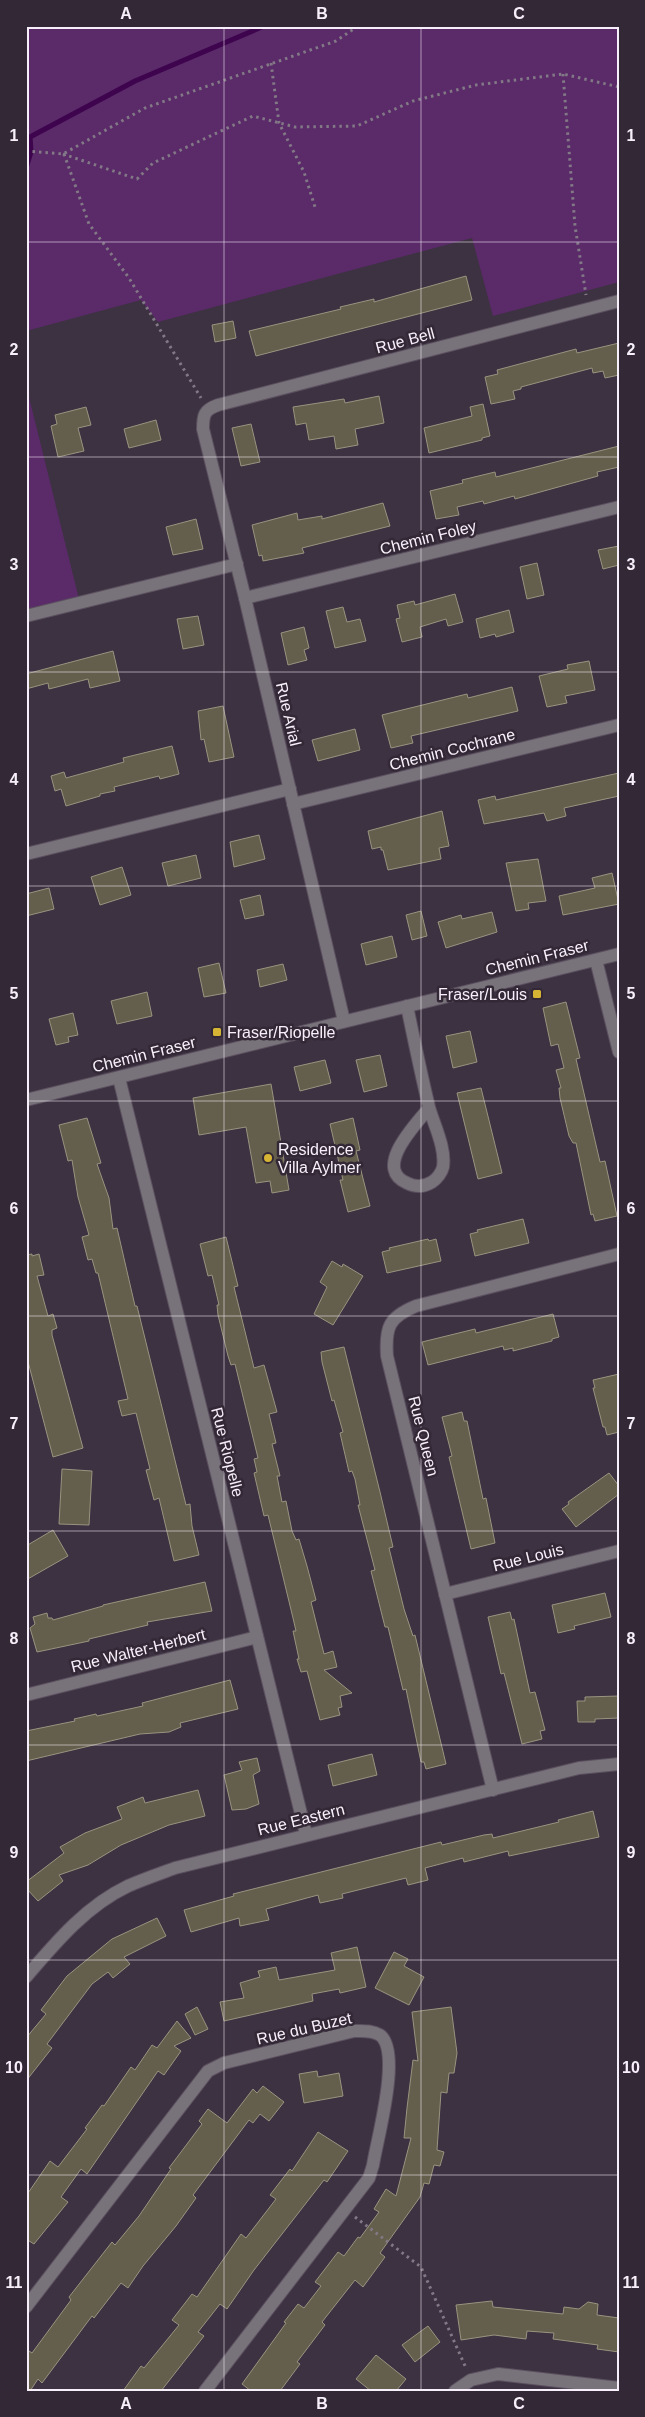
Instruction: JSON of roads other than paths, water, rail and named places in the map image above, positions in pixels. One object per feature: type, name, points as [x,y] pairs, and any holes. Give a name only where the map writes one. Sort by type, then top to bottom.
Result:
[{"type":"street","name":"Rue Bell","points":[[205,412],[619,301]]},
{"type":"street","name":"Rue Arial","points":[[205,412],[203,429],[237,564],[344,1021]]},
{"type":"street","name":"Chemin Foley","points":[[245,598],[619,507]]},
{"type":"street","points":[[26,616],[237,564]]},
{"type":"street","name":"Chemin Cochrane","points":[[293,804],[619,726]]},
{"type":"street","points":[[26,854],[290,789]]},
{"type":"street","name":"Chemin Fraser","points":[[26,1100],[619,954]]},
{"type":"street","points":[[596,960],[619,1052]]},
{"type":"street","points":[[406,1006],[441,1147],[443,1166],[433,1182],[423,1186],[412,1186],[403,1182],[396,1173],[394,1163],[396,1152],[430,1108]]},
{"type":"street","name":"Rue Riopelle","points":[[119,1078],[306,1834]]},
{"type":"street","name":"Rue Queen","points":[[493,1790],[387,1356],[387,1331],[393,1320],[402,1312],[416,1306],[619,1254]]},
{"type":"street","name":"Rue Louis","points":[[445,1594],[619,1551]]},
{"type":"street","name":"Rue Walter-Herbert","points":[[26,1695],[257,1637]]},
{"type":"street","name":"Rue Eastern","points":[[26,1977],[66,1932],[86,1913],[127,1886],[175,1868],[586,1766],[619,1764]]},
{"type":"street","name":"Rue du Buzet","points":[[26,2307],[208,2072],[224,2063],[354,2031],[369,2030],[381,2036],[389,2051],[390,2069],[369,2178],[205,2391]]},
{"type":"street","points":[[455,2391],[471,2380],[498,2374],[619,2388]]},
{"type":"waterway","points":[[26,168],[31,152],[30,137],[135,81],[264,26]]},
{"type":"place","name":"Fraser/Louis","points":[[537,994]]},
{"type":"place","name":"Fraser/Riopelle","points":[[217,1032]]},
{"type":"place","name":"Residence Villa Aylmer","points":[[268,1158]]}]
